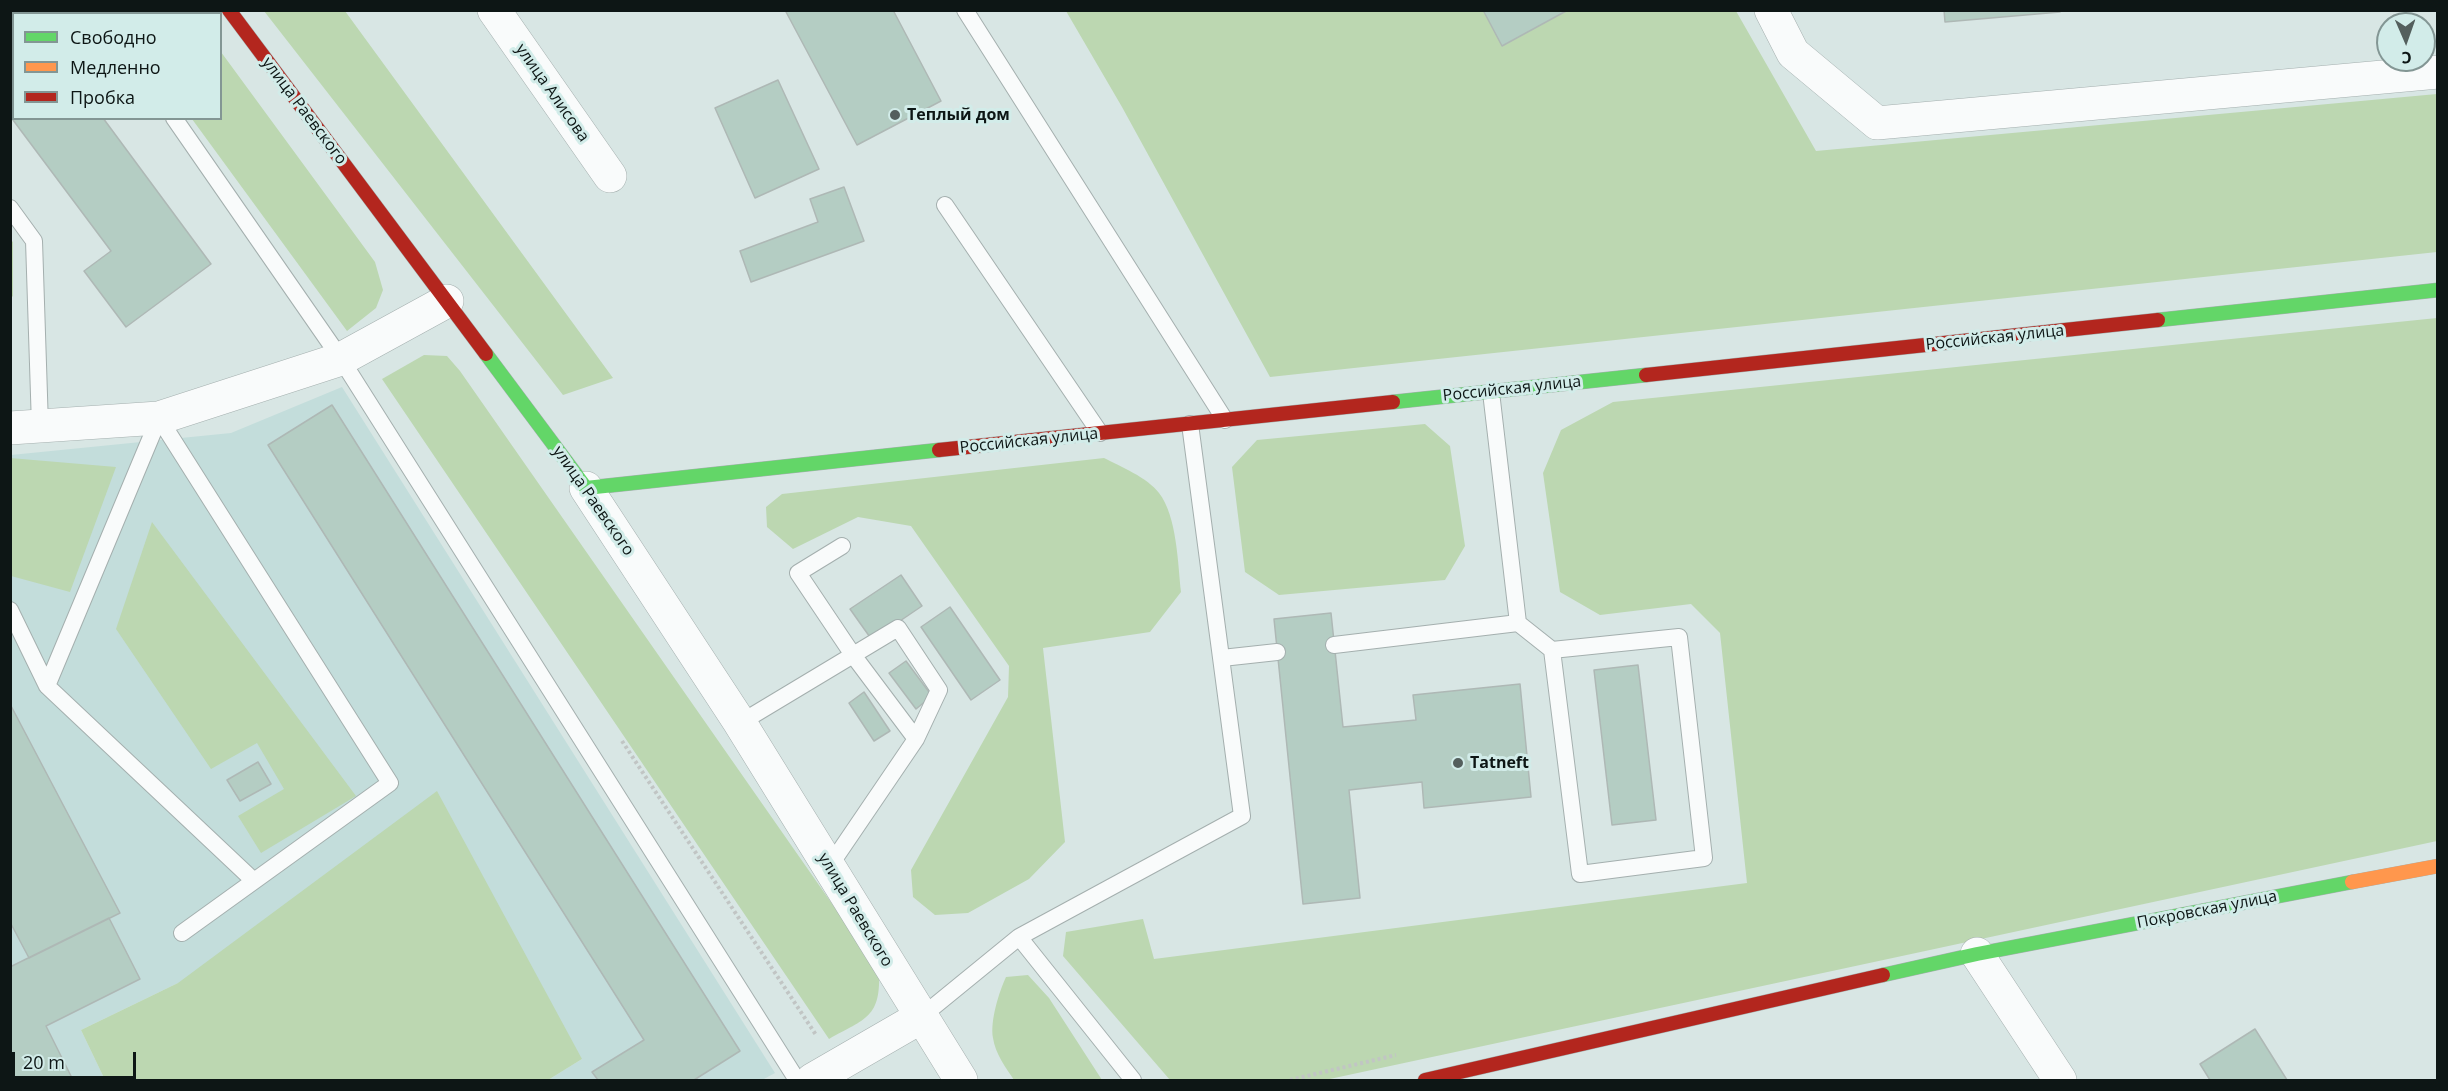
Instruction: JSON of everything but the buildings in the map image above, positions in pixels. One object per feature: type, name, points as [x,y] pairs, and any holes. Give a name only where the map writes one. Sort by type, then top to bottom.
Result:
[{"type":"main road","name":"улица Раевского","points":[[229,10],[586,488]]},
{"type":"main road","name":"Российская улица","points":[[586,488],[2438,290]]},
{"type":"main road","name":"Покровская улица","points":[[1425,1080],[1977,954],[2438,866]]},
{"type":"street","name":"улица Алисова","points":[[494,10],[610,176]]},
{"type":"street","points":[[1771,10],[1793,53],[1877,123],[2438,72]]},
{"type":"street","points":[[25,427],[159,418],[341,359],[447,301]]},
{"type":"street","name":"улица Раевского","points":[[586,488],[740,723],[961,1080]]},
{"type":"street","points":[[1977,954],[2060,1080]]},
{"type":"street","points":[[812,1080],[921,1017]]},
{"type":"lane","points":[[965,10],[1225,420]]},
{"type":"lane","points":[[175,120],[341,359],[797,1080]]},
{"type":"lane","points":[[945,206],[1100,433]]},
{"type":"lane","points":[[10,208],[34,241],[25,427]]},
{"type":"lane","points":[[1491,392],[1518,623],[1552,650],[1679,637],[1704,858],[1580,874],[1552,650]]},
{"type":"lane","points":[[47,686],[159,418]]},
{"type":"lane","points":[[159,418],[390,783],[182,933]]},
{"type":"lane","points":[[921,1017],[1018,937],[1242,816],[1190,424]]},
{"type":"lane","points":[[842,546],[798,573],[853,655],[916,739]]},
{"type":"lane","points":[[10,610],[47,686],[253,880]]},
{"type":"lane","points":[[1335,645],[1518,623]]},
{"type":"lane","points":[[740,723],[898,628],[939,690],[916,739],[829,867]]},
{"type":"lane","points":[[1222,658],[1277,652]]},
{"type":"lane","points":[[1018,937],[1133,1080]]},
{"type":"shaded area","points":[[342,387],[775,1073],[762,1080],[548,1080],[582,1059],[178,983],[81,1030],[105,1080],[11,1080],[11,455],[231,433]]},
{"type":"green space","points":[[190,10],[191,12],[115,12]]},
{"type":"green space","points":[[264,11],[345,11],[613,378],[563,395]]},
{"type":"green space","points":[[1066,11],[1736,11],[1816,151],[2437,94],[2437,252],[1270,377],[1122,107]]},
{"type":"green space","points":[[222,53],[375,262],[383,290],[376,308],[347,331],[193,120],[222,120]]},
{"type":"green space","points":[[10,239],[13,242],[13,296],[11,298]]},
{"type":"green space","points":[[2437,318],[2437,841],[1325,1080],[1170,1080],[1063,956],[1066,932],[1143,919],[1154,959],[1747,883],[1720,633],[1691,604],[1600,615],[1560,592],[1543,473],[1561,430],[1613,402]]},
{"type":"green space","points":[[424,355],[447,356],[460,371],[879,971],[879,987],[874,1008],[862,1021],[829,1039],[382,379]]},
{"type":"green space","points":[[1425,424],[1450,446],[1465,546],[1445,580],[1279,595],[1245,572],[1232,467],[1257,440]]},
{"type":"green space","points":[[10,458],[116,467],[70,592],[11,576]]},
{"type":"green space","points":[[1104,458],[1148,482],[1165,503],[1176,541],[1181,592],[1150,632],[1043,648],[1065,842],[1029,879],[968,913],[935,915],[913,897],[911,870],[1008,697],[1009,666],[911,526],[858,517],[793,549],[767,527],[766,507],[782,494]]},
{"type":"green space","points":[[152,522],[356,796],[261,853],[238,816],[284,789],[257,743],[211,769],[116,629]]},
{"type":"green space","points":[[437,791],[582,1059],[548,1080],[105,1080],[81,1030],[178,983]]},
{"type":"green space","points":[[1028,975],[1049,998],[1102,1080],[1014,1080],[996,1049],[992,1031],[994,1015],[1006,977]]},
{"type":"traffic: fast","points":[[2158,320],[2438,290]]},
{"type":"traffic: fast","points":[[486,354],[586,488],[939,450]]},
{"type":"traffic: fast","points":[[1393,402],[1646,375]]},
{"type":"traffic: fast","points":[[1883,975],[1977,954],[2352,882]]},
{"type":"traffic: slow","points":[[2352,882],[2438,866]]},
{"type":"traffic: jam","points":[[229,10],[486,354]]},
{"type":"traffic: jam","points":[[1646,375],[2158,320]]},
{"type":"traffic: jam","points":[[939,450],[1393,402]]},
{"type":"traffic: jam","points":[[1425,1080],[1883,975]]},
{"type":"place","name":"Теплый дом","points":[[895,115]]},
{"type":"place","name":"Tatneft","points":[[1458,763]]}]
